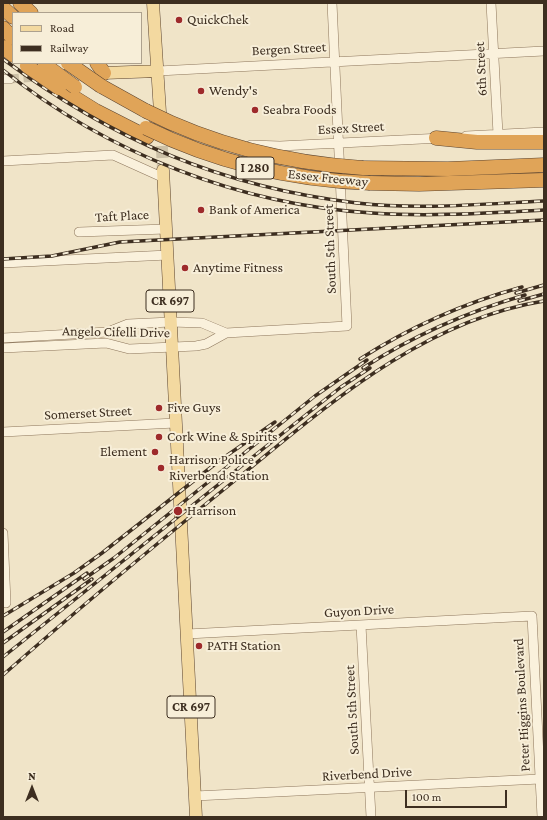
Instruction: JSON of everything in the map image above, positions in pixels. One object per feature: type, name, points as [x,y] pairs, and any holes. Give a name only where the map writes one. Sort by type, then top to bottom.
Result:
[{"type":"highway","points":[[3,8],[12,17]]},
{"type":"highway","points":[[3,28],[12,37]]},
{"type":"highway","points":[[3,47],[12,54]]},
{"type":"highway","name":"Essex Freeway","points":[[44,64],[75,87],[147,133],[236,163],[297,176],[370,183],[426,184],[544,180]]},
{"type":"highway","name":"Essex Freeway","points":[[70,64],[100,74],[146,112],[192,132],[246,150],[313,164],[363,168],[436,169],[544,165]]},
{"type":"highway","points":[[28,69],[96,111],[147,133]]},
{"type":"highway","points":[[436,138],[476,142],[544,142]]},
{"type":"main road","points":[[153,3],[161,128]]},
{"type":"main road","name":"Bergen Street","points":[[100,74],[158,71]]},
{"type":"main road","name":"CR 697","points":[[163,174],[196,817]]},
{"type":"street","name":"South 5th Street","points":[[332,3],[347,326]]},
{"type":"street","name":"6th Street","points":[[491,3],[498,134]]},
{"type":"street","name":"Bergen Street","points":[[158,71],[544,51]]},
{"type":"street","name":"Bergen Street","points":[[28,69],[100,74]]},
{"type":"street","name":"Essex Street","points":[[161,128],[229,142],[280,146],[544,132]]},
{"type":"street","points":[[3,161],[112,155],[163,174]]},
{"type":"street","name":"Taft Place","points":[[78,232],[166,229]]},
{"type":"street","points":[[3,263],[168,254]]},
{"type":"street","name":"Angelo Cifelli Drive","points":[[3,338],[108,332],[128,324],[170,322],[202,323],[226,333]]},
{"type":"street","name":"Angelo Cifelli Drive","points":[[3,348],[106,343],[129,349],[172,347],[201,345],[226,333],[347,326]]},
{"type":"street","name":"Somerset Street","points":[[3,432],[175,425]]},
{"type":"street","points":[[3,533],[6,603]]},
{"type":"street","name":"Guyon Drive","points":[[187,634],[532,616]]},
{"type":"street","name":"Peter Higgins Boulevard","points":[[532,616],[542,817]]},
{"type":"street","name":"South 5th Street","points":[[361,625],[372,817]]},
{"type":"street","name":"Riverbend Drive","points":[[195,796],[540,779]]},
{"type":"tunnel","points":[[10,79],[35,77]]},
{"type":"tunnel","points":[[161,128],[163,170]]},
{"type":"railway","points":[[3,59],[44,88],[127,136],[214,172],[260,185],[307,196],[380,205],[450,206],[544,201]]},
{"type":"railway","points":[[3,70],[43,100],[86,126],[131,150],[177,170],[225,186],[273,199],[323,208],[372,213],[415,215],[544,210]]},
{"type":"railway","points":[[3,259],[52,256],[120,242],[544,220]]},
{"type":"railway","points":[[516,293],[544,285]]},
{"type":"railway","points":[[360,359],[398,336],[458,308],[522,287]]},
{"type":"railway","points":[[519,301],[544,294]]},
{"type":"railway","points":[[363,368],[421,335],[482,309],[525,295]]},
{"type":"railway","points":[[3,675],[117,577],[268,453],[304,424],[378,370],[416,347],[457,327],[499,311],[544,301]]},
{"type":"railway","points":[[84,579],[114,558],[315,396],[367,360]]},
{"type":"railway","points":[[3,657],[341,387],[370,368]]},
{"type":"railway","points":[[3,616],[74,573],[102,553],[219,461],[275,422]]},
{"type":"railway","points":[[3,632],[87,573]]},
{"type":"railway","points":[[3,643],[92,579]]},
{"type":"place","name":"QuickChek","points":[[179,20]]},
{"type":"place","name":"Wendy's","points":[[201,91]]},
{"type":"place","name":"Seabra Foods","points":[[255,110]]},
{"type":"place","name":"Bank of America","points":[[201,210]]},
{"type":"place","name":"Anytime Fitness","points":[[185,268]]},
{"type":"place","name":"Five Guys","points":[[159,408]]},
{"type":"place","name":"Cork Wine & Spirits","points":[[159,437]]},
{"type":"place","name":"Element","points":[[155,452]]},
{"type":"place","name":"Harrison Police Riverbend Station","points":[[161,468]]},
{"type":"place","name":"Harrison","points":[[178,511]]},
{"type":"place","name":"PATH Station","points":[[199,646]]}]
